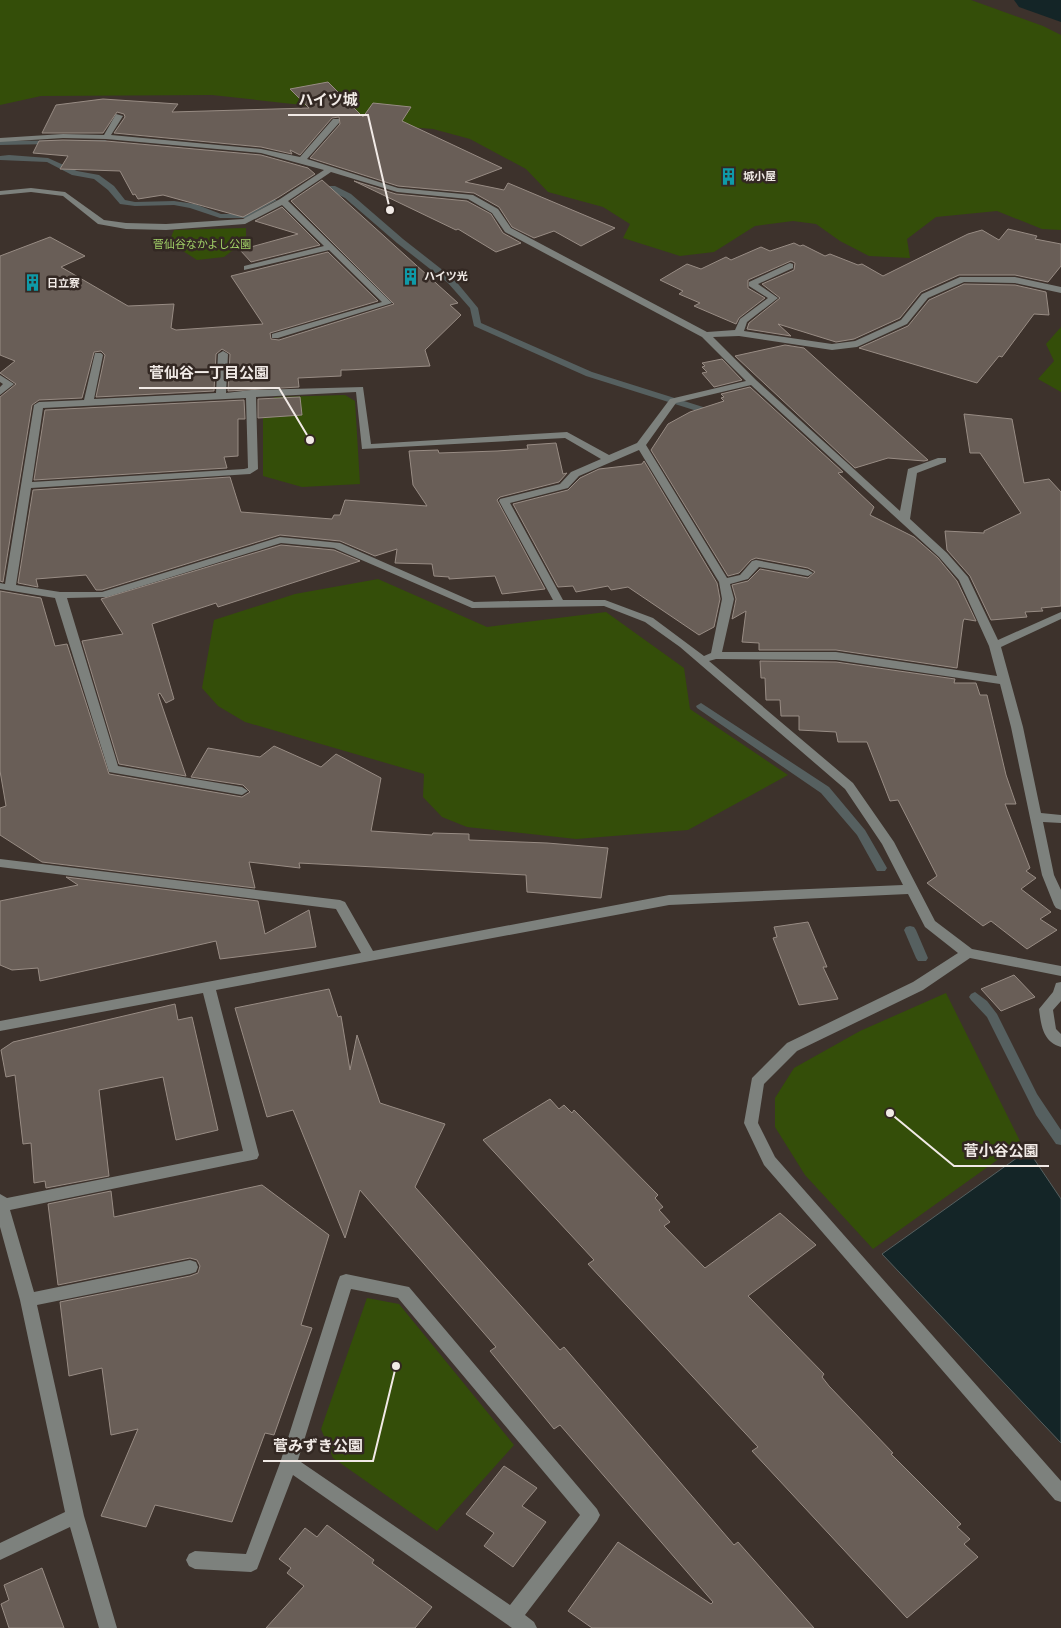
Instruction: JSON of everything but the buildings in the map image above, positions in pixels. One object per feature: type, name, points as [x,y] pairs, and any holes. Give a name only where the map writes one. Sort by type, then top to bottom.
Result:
[{"type":"street","points":[[106,137],[119,116]]},
{"type":"street","points":[[302,160],[336,121]]},
{"type":"street","points":[[0,140],[63,136],[106,137],[261,151],[302,160],[397,190],[470,197],[495,211],[508,230],[705,335],[753,382],[943,555],[964,579],[994,646],[1017,727],[1048,875],[1061,905]]},
{"type":"street","points":[[0,194],[31,190],[65,194],[101,222],[126,226],[166,227],[246,221],[283,201],[330,169]]},
{"type":"street","points":[[275,336],[388,303],[283,201]]},
{"type":"street","points":[[247,268],[331,247]]},
{"type":"street","points":[[739,333],[743,321],[774,298],[752,284],[790,266]]},
{"type":"street","points":[[705,335],[739,333],[832,347],[857,344],[904,322],[925,296],[963,279],[1015,280],[1061,290]]},
{"type":"street","points":[[221,395],[223,354]]},
{"type":"street","points":[[88,403],[98,355]]},
{"type":"street","points":[[0,378],[9,384],[0,392]]},
{"type":"street","points":[[560,604],[504,501],[564,486],[575,474],[607,458],[641,445],[673,401],[753,382]]},
{"type":"street","points":[[607,458],[568,435],[366,447],[360,389],[39,405],[28,485],[5,587],[60,595],[103,595],[280,540],[336,545],[472,605],[605,603],[648,620],[702,659],[849,786],[888,842],[930,924],[968,953],[1061,971]]},
{"type":"street","points":[[28,485],[246,472],[253,469],[251,393]]},
{"type":"street","points":[[641,445],[724,582],[728,599],[716,655]]},
{"type":"street","points":[[904,521],[912,471],[942,460]]},
{"type":"street","points":[[724,582],[744,577],[756,563],[808,573]]},
{"type":"street","points":[[60,595],[113,769],[242,791]]},
{"type":"street","points":[[994,646],[1061,615]]},
{"type":"street","points":[[702,659],[716,655],[836,656],[1004,681]]},
{"type":"street","points":[[1036,817],[1061,819]]},
{"type":"street","points":[[0,863],[340,906],[369,956]]},
{"type":"street","points":[[0,1026],[669,900],[912,889]]},
{"type":"street","points":[[968,953],[918,986],[792,1047],[757,1082],[751,1123],[769,1161],[1061,1494]]},
{"type":"street","points":[[1061,987],[1059,994],[1046,1009],[1049,1031],[1061,1042]]},
{"type":"street","points":[[108,1628],[75,1516],[28,1300],[0,1204],[252,1155],[208,988]]},
{"type":"street","points":[[28,1300],[190,1267]]},
{"type":"street","points":[[195,1560],[251,1563],[289,1463],[346,1282],[403,1292],[591,1515],[512,1616]]},
{"type":"street","points":[[289,1463],[528,1628]]},
{"type":"street","points":[[0,1552],[75,1516]]},
{"type":"green space","points":[[0,0],[971,0],[1043,26],[1061,35],[1061,230],[1042,229],[997,211],[936,217],[907,239],[910,258],[869,256],[840,241],[816,224],[793,221],[755,226],[714,252],[680,256],[623,238],[630,224],[603,207],[548,192],[526,169],[470,139],[433,129],[395,126],[339,109],[212,95],[41,96],[0,105]]},
{"type":"green space","name":"菅仙谷なかよし公園","points":[[246,228],[246,240],[224,257],[197,260],[169,242],[174,230]]},
{"type":"green space","points":[[1061,327],[1061,392],[1038,379],[1054,361],[1046,344]]},
{"type":"green space","points":[[345,395],[355,401],[360,484],[302,487],[263,476],[263,404],[275,397]]},
{"type":"green space","points":[[378,579],[487,627],[606,612],[684,668],[690,709],[788,775],[688,830],[576,839],[467,827],[442,817],[423,797],[424,774],[245,722],[218,706],[202,688],[214,620],[295,594]]},
{"type":"green space","points":[[946,993],[1021,1143],[873,1249],[805,1175],[775,1127],[775,1098],[794,1068],[860,1031]]},
{"type":"green space","points":[[367,1298],[399,1304],[514,1445],[437,1531],[333,1458],[321,1429]]},
{"type":"shaded area","points":[[1028,1150],[1061,1199],[1061,1443],[882,1254]]},
{"type":"waterway","points":[[1031,0],[1061,11]]},
{"type":"waterway","points":[[0,143],[103,141]]},
{"type":"waterway","points":[[0,158],[48,160],[75,173],[96,177],[111,188],[123,202],[135,204],[174,203],[192,206],[220,216],[246,216],[273,200]]},
{"type":"waterway","points":[[332,188],[348,196],[400,241],[451,281],[474,308],[477,324],[589,374],[700,409],[714,416]]},
{"type":"waterway","points":[[701,706],[825,790],[861,833],[881,868]]},
{"type":"waterway","points":[[910,930],[922,958]]},
{"type":"waterway","points":[[975,997],[991,1014],[1002,1032],[1040,1112],[1061,1140]]},
{"type":"place","name":"城小屋","points":[[729,176]]},
{"type":"place","name":"ハイツ城","points":[[390,210]]},
{"type":"place","name":"ハイツ光","points":[[410,276]]},
{"type":"place","name":"日立寮","points":[[33,283]]},
{"type":"place","name":"菅仙谷一丁目公園","points":[[310,440]]},
{"type":"place","name":"菅小谷公園","points":[[890,1113]]},
{"type":"place","name":"菅みずき公園","points":[[396,1366]]}]
